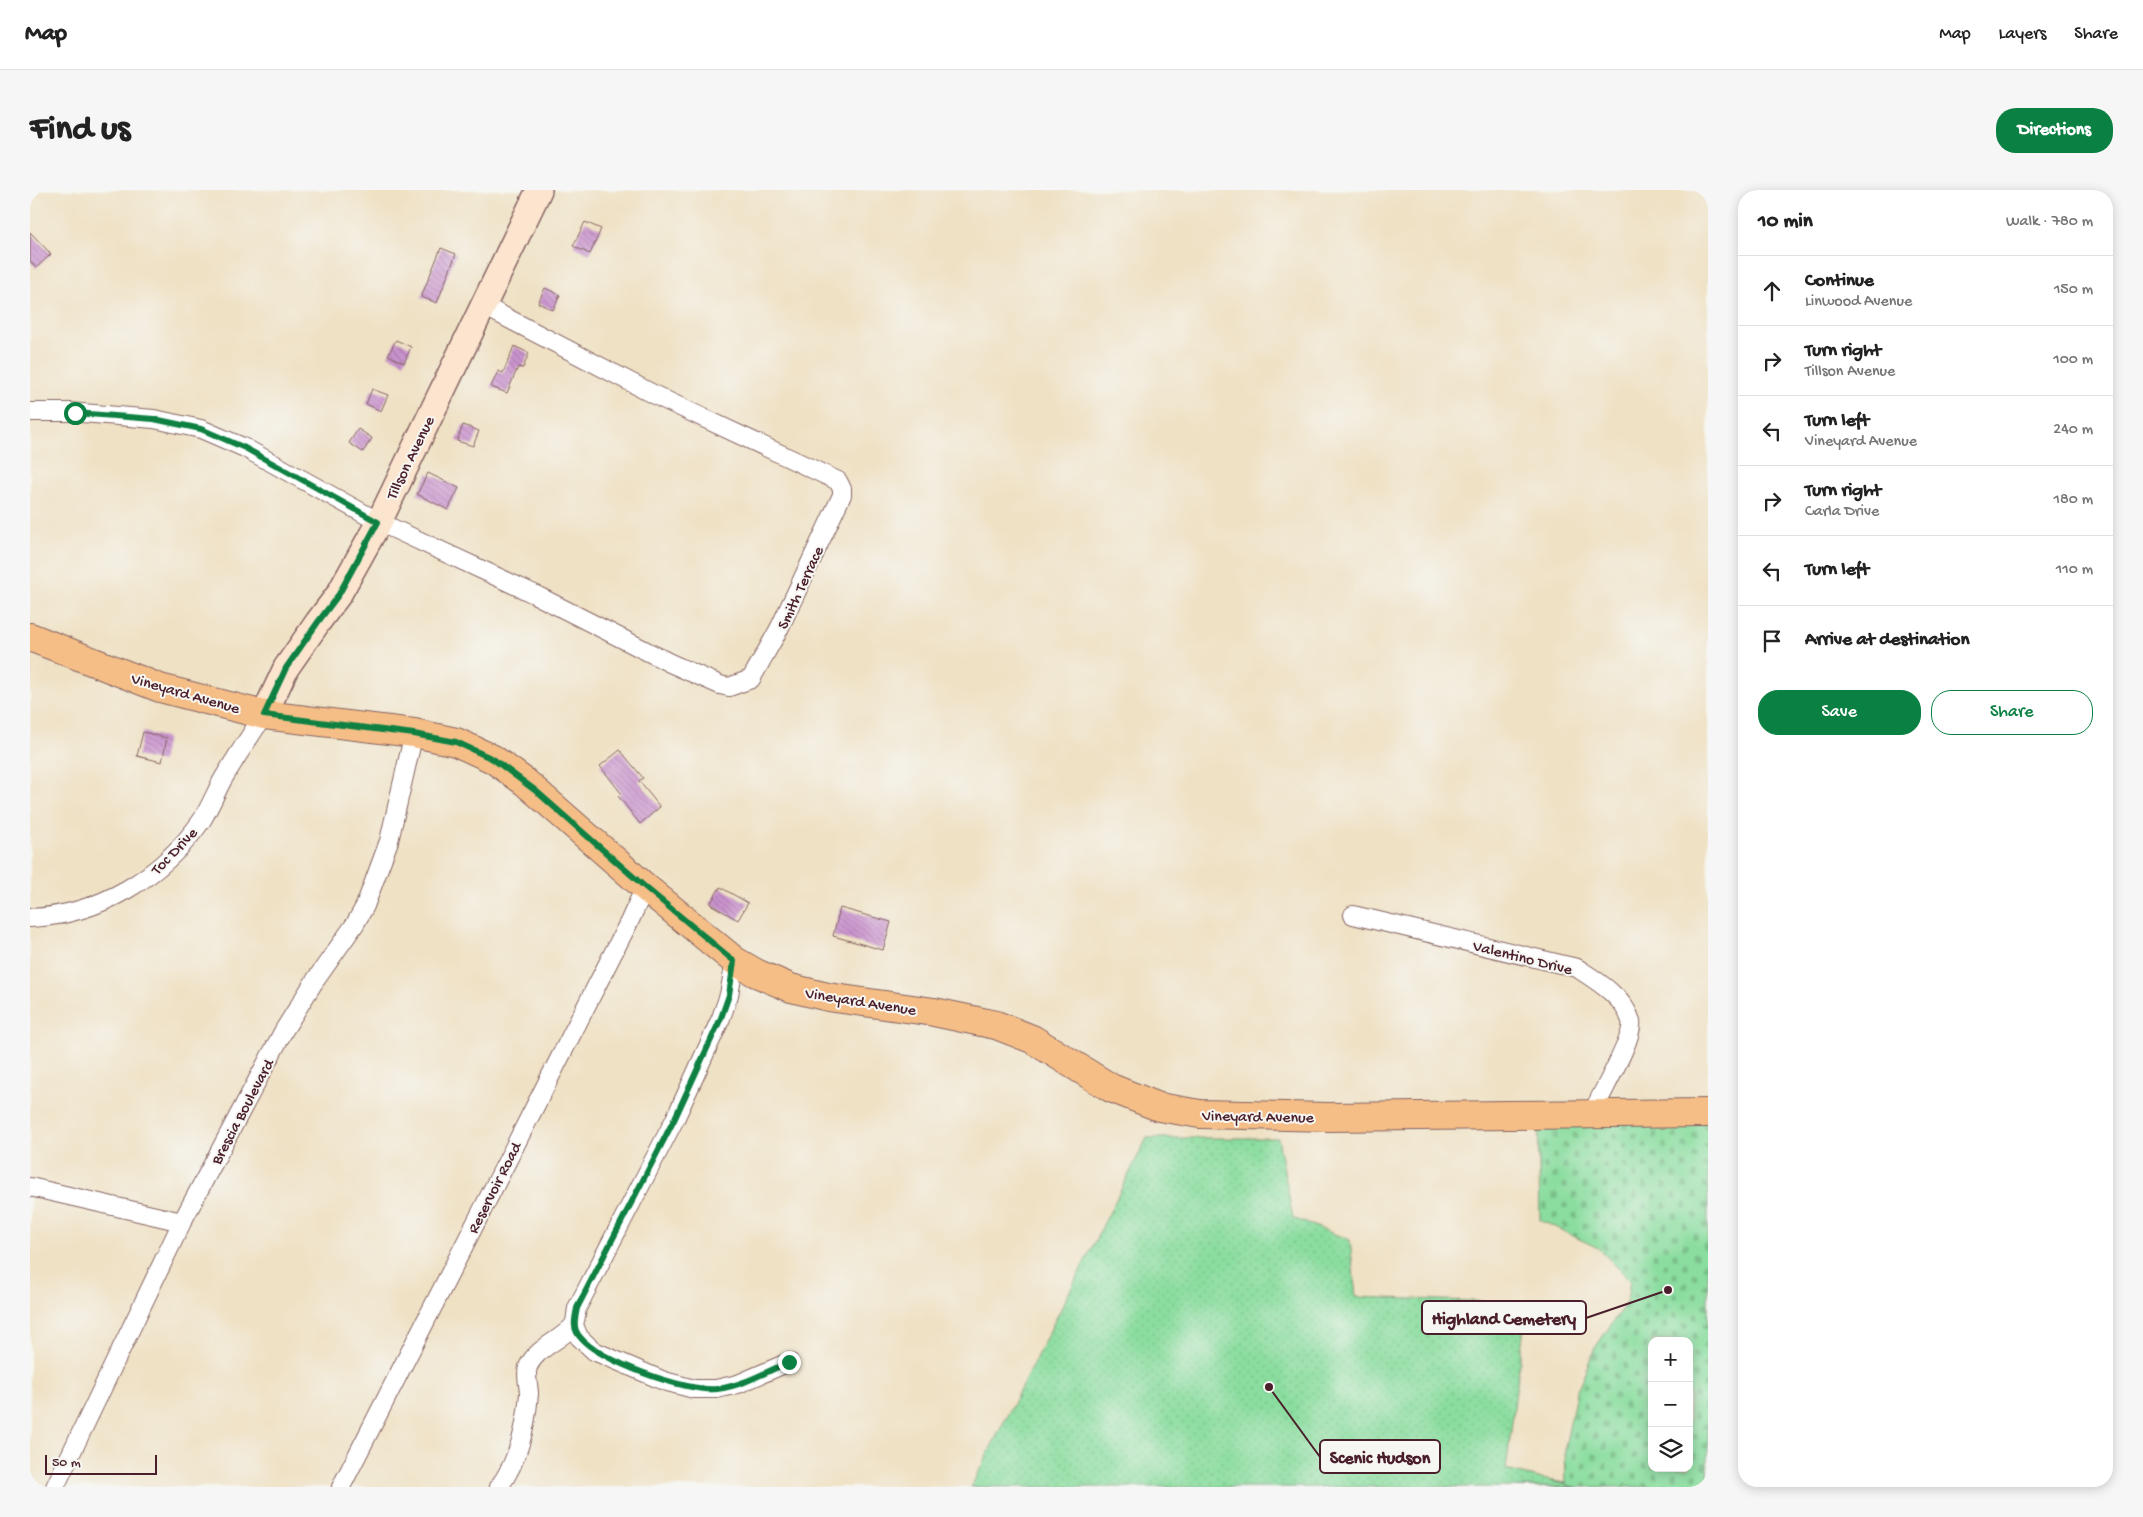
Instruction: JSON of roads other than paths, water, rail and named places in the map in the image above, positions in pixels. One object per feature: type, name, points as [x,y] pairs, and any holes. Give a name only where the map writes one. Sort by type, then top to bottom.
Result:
[{"type":"main road","name":"Vineyard Avenue","points":[[30,637],[160,688],[264,715],[414,734],[456,742],[493,759],[536,791],[645,887],[734,961],[756,973],[791,988],[828,997],[934,1012],[996,1025],[1032,1039],[1111,1088],[1130,1097],[1167,1109],[1200,1114],[1329,1117],[1708,1114]]},
{"type":"street","name":"Tillson Avenue","points":[[264,715],[286,668],[339,594],[378,522],[539,190]]},
{"type":"street","name":"Smith Terrace","points":[[30,412],[70,412],[154,419],[201,429],[245,448],[378,522],[534,594],[670,663],[720,685],[729,687],[751,679],[779,629],[842,495],[842,489],[838,480],[670,402],[482,306]]},
{"type":"street","name":"Toc Drive","points":[[30,918],[78,912],[107,901],[144,879],[184,842],[203,818],[224,778],[264,715]]},
{"type":"street","name":"Brescia Boulevard","points":[[55,1487],[182,1222],[284,1030],[314,982],[355,924],[364,906],[389,841],[414,734]]},
{"type":"street","name":"Reservoir Road","points":[[341,1487],[645,887]]},
{"type":"street","name":"Valentino Drive","points":[[1353,915],[1577,968],[1599,982],[1623,1004],[1632,1023],[1629,1042],[1602,1091],[1592,1114]]},
{"type":"street","points":[[734,961],[729,995],[721,1018],[675,1118],[577,1308],[574,1325],[579,1337],[594,1351],[664,1381],[694,1389],[716,1389],[738,1384],[789,1362]]},
{"type":"street","points":[[30,1187],[182,1222]]},
{"type":"street","points":[[499,1487],[513,1466],[520,1446],[528,1406],[529,1387],[527,1370],[532,1359],[574,1325]]},
{"type":"place","name":"Highland Cemetery","points":[[1668,1290]]},
{"type":"place","name":"Scenic Hudson","points":[[1269,1387]]}]
